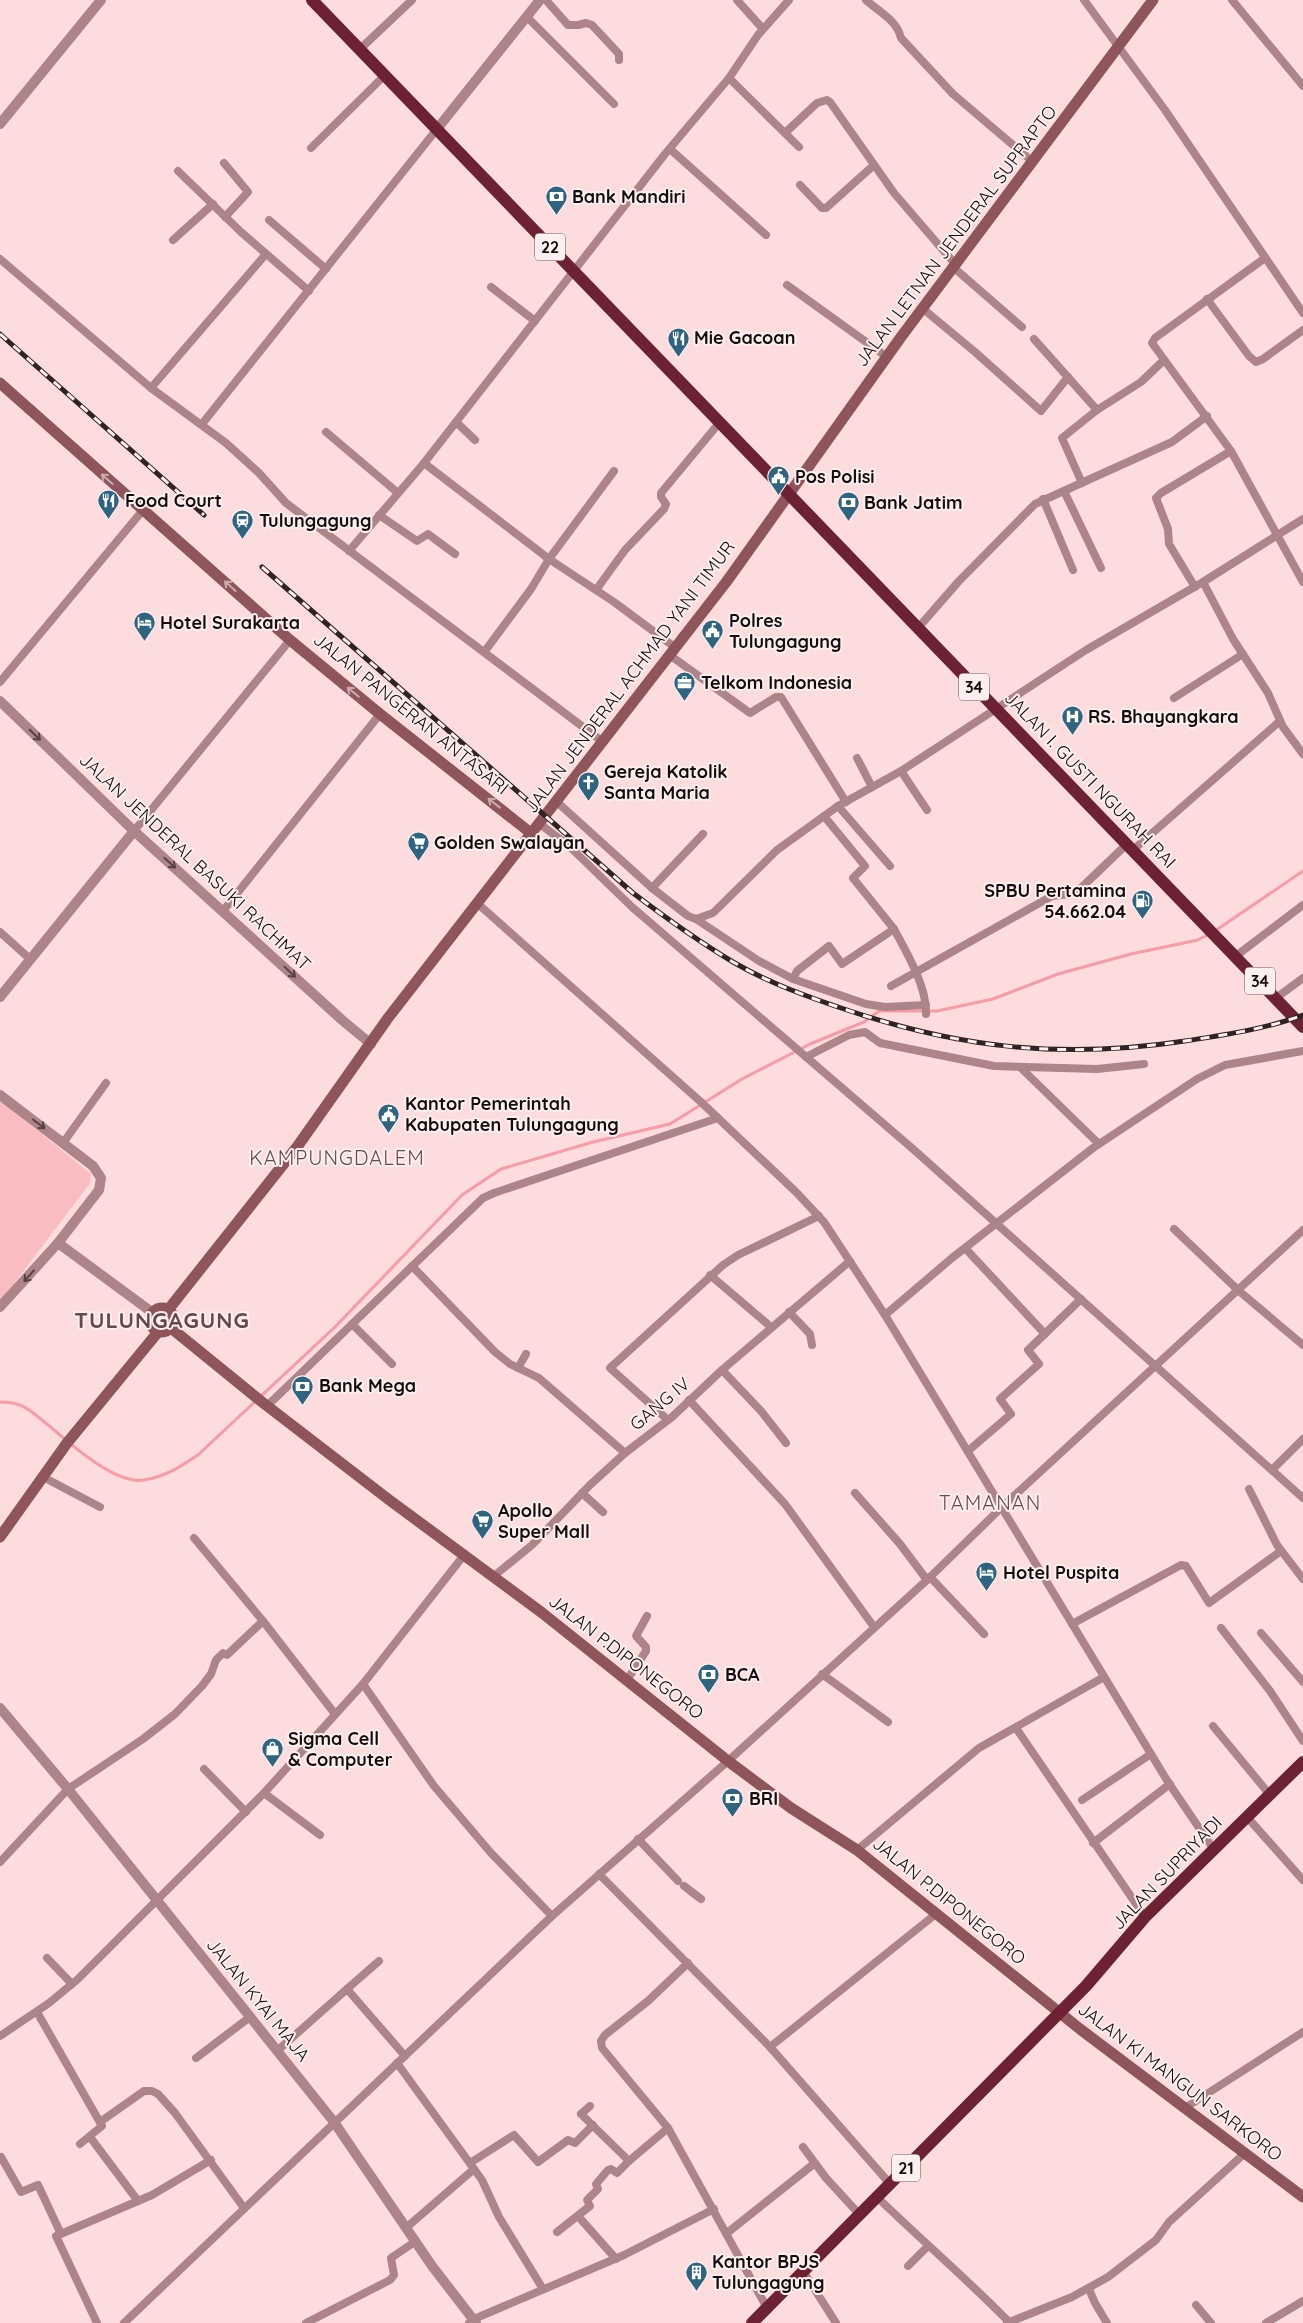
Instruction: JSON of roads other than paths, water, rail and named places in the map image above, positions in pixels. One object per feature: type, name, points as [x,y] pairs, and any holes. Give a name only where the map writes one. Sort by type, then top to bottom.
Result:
[{"type":"highway","name":"22","points":[[312,0],[789,494]]},
{"type":"highway","name":"JALAN I. GUSTI NGURAH RAI","points":[[789,494],[1303,1027]]},
{"type":"highway","name":"JALAN SUPRIYADI","points":[[1060,2012],[1086,1986],[1145,1917],[1303,1762]]},
{"type":"highway","name":"21","points":[[752,2323],[876,2197],[891,2185],[912,2161],[1060,2012]]},
{"type":"main road","name":"JALAN LETNAN JENDERAL SUPRAPTO","points":[[789,494],[922,308],[1034,162],[1153,0]]},
{"type":"main road","name":"JALAN PANGERAN ANTASARI","points":[[0,382],[290,640],[532,834]]},
{"type":"main road","name":"JALAN JENDERAL ACHMAD YANI TIMUR","points":[[168,1310],[297,1146],[477,903],[673,652],[727,581],[789,494]]},
{"type":"main road","points":[[0,1537],[83,1423],[158,1332],[168,1331],[171,1328],[173,1316],[168,1310],[160,1308],[153,1313],[150,1324],[158,1332]]},
{"type":"main road","name":"JALAN P.DIPONEGORO","points":[[171,1328],[244,1388],[494,1576],[728,1761],[791,1808],[857,1850],[1060,2012]]},
{"type":"main road","name":"JALAN KI MANGUN SARKORO","points":[[1060,2012],[1303,2197]]},
{"type":"street","points":[[0,124],[101,0]]},
{"type":"street","points":[[360,50],[412,0]]},
{"type":"street","points":[[202,424],[540,0]]},
{"type":"street","points":[[546,0],[568,25],[578,26],[586,23],[592,25],[619,54],[619,60]]},
{"type":"street","points":[[737,0],[763,29]]},
{"type":"street","points":[[349,551],[424,463],[575,273],[670,149],[729,78],[763,29],[789,0]]},
{"type":"street","points":[[866,0],[880,9],[899,29],[901,38],[953,94],[1034,162]]},
{"type":"street","points":[[1084,0],[1120,47],[1303,313]]},
{"type":"street","points":[[1232,0],[1303,86]]},
{"type":"street","points":[[527,17],[614,104]]},
{"type":"street","points":[[311,148],[385,75]]},
{"type":"street","points":[[729,78],[799,147]]},
{"type":"street","points":[[785,133],[817,103],[826,100],[841,117],[894,193],[954,266],[1022,327]]},
{"type":"street","points":[[670,149],[766,235]]},
{"type":"street","points":[[224,163],[248,192],[225,217]]},
{"type":"street","points":[[800,185],[822,208],[826,208],[874,165]]},
{"type":"street","points":[[178,171],[225,217],[309,291]]},
{"type":"street","points":[[173,240],[213,204]]},
{"type":"street","points":[[269,220],[326,269]]},
{"type":"street","points":[[151,388],[266,254]]},
{"type":"street","points":[[1265,258],[1153,341],[1153,346],[1231,450],[1303,582]]},
{"type":"street","points":[[0,259],[151,388],[202,424],[259,473],[286,503],[485,651],[603,742]]},
{"type":"street","points":[[787,284],[887,357]]},
{"type":"street","points":[[491,287],[536,321]]},
{"type":"street","points":[[1208,299],[1249,356],[1256,362],[1303,330]]},
{"type":"street","points":[[922,308],[975,352],[1040,411],[1068,378]]},
{"type":"street","points":[[1034,339],[1097,410]]},
{"type":"street","points":[[1082,483],[1061,440],[1097,410],[1141,382],[1164,360]]},
{"type":"street","points":[[918,628],[959,581],[1025,513],[1043,499],[1172,442],[1207,416]]},
{"type":"street","points":[[456,422],[475,440]]},
{"type":"street","points":[[596,590],[625,550],[664,509],[666,502],[661,497],[661,493],[720,422]]},
{"type":"street","points":[[326,432],[398,493]]},
{"type":"street","points":[[1195,587],[1169,544],[1168,529],[1156,498],[1231,450]]},
{"type":"street","points":[[424,463],[549,559],[596,590],[750,713],[776,697],[781,697],[846,802]]},
{"type":"street","points":[[485,651],[531,589],[549,559],[614,471]]},
{"type":"street","points":[[1064,491],[1101,568]]},
{"type":"street","points":[[1043,499],[1072,570]]},
{"type":"street","points":[[0,682],[143,510]]},
{"type":"street","points":[[379,515],[417,541],[428,534],[455,554]]},
{"type":"street","points":[[696,919],[713,913],[777,850],[838,806],[902,771],[995,708],[1086,650],[1195,587],[1303,519]]},
{"type":"street","points":[[1203,582],[1243,654],[1264,685],[1280,721],[1290,738],[1303,754]]},
{"type":"street","points":[[0,997],[290,640]]},
{"type":"street","points":[[1174,698],[1243,654]]},
{"type":"street","name":"JALAN JENDERAL BASUKI RACHMAT","points":[[0,701],[134,831],[342,1020],[371,1044]]},
{"type":"street","points":[[224,911],[380,714]]},
{"type":"street","points":[[891,986],[1052,896],[1069,894],[1081,888],[1280,721]]},
{"type":"street","points":[[857,758],[872,787]]},
{"type":"street","points":[[902,771],[927,810]]},
{"type":"street","points":[[557,802],[652,888],[688,916],[696,919],[759,961],[793,979],[866,1004],[885,1007],[926,1005]]},
{"type":"street","points":[[838,806],[890,866]]},
{"type":"street","points":[[824,816],[865,866],[854,878],[894,929],[916,973],[926,1005],[926,1014]]},
{"type":"street","points":[[540,824],[569,846],[632,906],[796,1047],[1302,1496]]},
{"type":"street","points":[[652,888],[703,834]]},
{"type":"street","points":[[477,903],[701,1102],[819,1216],[885,1315],[1104,1677],[1170,1784],[1214,1850]]},
{"type":"street","points":[[1236,956],[1303,905]]},
{"type":"street","points":[[793,979],[797,971],[829,946],[842,964],[894,929]]},
{"type":"street","points":[[0,932],[30,959]]},
{"type":"street","points":[[1276,998],[1303,978]]},
{"type":"street","points":[[805,1056],[849,1035],[865,1032],[880,1043],[994,1066],[1097,1069],[1144,1064]]},
{"type":"street","points":[[885,1315],[995,1224],[1099,1144],[1211,1071],[1225,1065],[1303,1051]]},
{"type":"street","points":[[1020,1067],[1099,1144]]},
{"type":"street","points":[[63,1143],[106,1083]]},
{"type":"street","points":[[0,1095],[99,1172],[101,1183],[99,1190],[58,1243],[0,1307]]},
{"type":"street","points":[[266,1405],[473,1207],[494,1193],[716,1116]]},
{"type":"street","points":[[668,1420],[610,1368],[710,1275],[738,1255],[819,1216]]},
{"type":"street","points":[[1174,1229],[1239,1291],[1303,1345]]},
{"type":"street","points":[[124,2323],[552,1916],[728,1761],[929,1578],[1002,1507],[1239,1291],[1303,1230]]},
{"type":"street","points":[[58,1243],[153,1313]]},
{"type":"street","points":[[965,1248],[1045,1334]]},
{"type":"street","name":"GANG IV","points":[[494,1576],[532,1545],[582,1493],[625,1453],[668,1420],[722,1370],[850,1260]]},
{"type":"street","points":[[412,1266],[495,1352],[518,1368],[543,1381],[625,1453]]},
{"type":"street","points":[[710,1275],[772,1327]]},
{"type":"street","points":[[968,1451],[1010,1414],[1000,1400],[1039,1365],[1028,1351],[1080,1299]]},
{"type":"street","points":[[790,1312],[810,1334],[812,1345]]},
{"type":"street","points":[[352,1324],[392,1364]]},
{"type":"street","points":[[518,1368],[526,1354]]},
{"type":"street","points":[[722,1370],[761,1411],[786,1443]]},
{"type":"street","points":[[689,1400],[785,1504],[874,1627]]},
{"type":"street","points":[[1272,1470],[1303,1440]]},
{"type":"street","points":[[43,1477],[100,1507]]},
{"type":"street","points":[[1249,1489],[1281,1551],[1303,1579]]},
{"type":"street","points":[[582,1493],[603,1512]]},
{"type":"street","points":[[855,1493],[929,1578],[984,1634]]},
{"type":"street","points":[[194,1538],[335,1714]]},
{"type":"street","points":[[1072,1624],[1181,1565],[1186,1566],[1209,1603],[1281,1551]]},
{"type":"street","points":[[0,2036],[37,2012],[72,1984],[158,1902],[246,1812],[362,1684],[464,1555]]},
{"type":"street","points":[[627,1680],[646,1651],[646,1647],[636,1636],[648,1616]]},
{"type":"street","points":[[0,1862],[68,1790],[143,1739],[175,1714],[211,1674],[216,1660],[222,1653],[227,1655],[263,1622]]},
{"type":"street","points":[[1220,1628],[1270,1691],[1303,1742]]},
{"type":"street","points":[[1261,1633],[1303,1682]]},
{"type":"street","points":[[822,1674],[888,1722]]},
{"type":"street","points":[[857,1850],[979,1748],[1104,1677]]},
{"type":"street","points":[[362,1684],[434,1786],[491,1853],[552,1916]]},
{"type":"street","name":"JALAN KYAI MAJA","points":[[0,1708],[334,2122],[432,2266],[473,2322]]},
{"type":"street","points":[[1212,1726],[1270,1795]]},
{"type":"street","points":[[1016,1728],[1072,1807],[1092,1843],[1145,1917]]},
{"type":"street","points":[[1082,1800],[1152,1754]]},
{"type":"street","points":[[204,1769],[246,1812]]},
{"type":"street","points":[[1092,1843],[1170,1784]]},
{"type":"street","points":[[264,1793],[320,1835]]},
{"type":"street","points":[[1247,1817],[1303,1880]]},
{"type":"street","points":[[638,1839],[681,1883],[701,1900]]},
{"type":"street","points":[[599,1874],[770,2047],[891,2185]]},
{"type":"street","points":[[770,2047],[937,1913]]},
{"type":"street","points":[[47,1958],[72,1984]]},
{"type":"street","points":[[277,2051],[379,1961]]},
{"type":"street","points":[[688,1963],[648,2001],[605,2035],[601,2041],[602,2048],[668,2128],[767,2308]]},
{"type":"street","points":[[347,1989],[405,2056]]},
{"type":"street","points":[[37,2012],[102,2128],[80,2144]]},
{"type":"street","points":[[196,2058],[250,2017]]},
{"type":"street","points":[[1185,2108],[1303,2032]]},
{"type":"street","points":[[397,2063],[472,2166],[543,2288]]},
{"type":"street","points":[[100,2122],[144,2091],[152,2090],[175,2113],[211,2160],[244,2208]]},
{"type":"street","points":[[590,2106],[581,2114],[629,2161]]},
{"type":"street","points":[[407,2227],[472,2166],[514,2135],[538,2162],[567,2141],[575,2143],[593,2125]]},
{"type":"street","points":[[557,2232],[590,2206],[587,2200],[598,2189],[596,2184],[608,2170],[611,2169],[617,2173],[668,2128]]},
{"type":"street","points":[[90,2137],[138,2201]]},
{"type":"street","points":[[803,2147],[826,2178],[859,2214]]},
{"type":"street","points":[[876,2197],[978,2290],[1009,2322],[1089,2289],[1156,2240],[1169,2222],[1245,2153]]},
{"type":"street","points":[[1,2157],[21,2192],[38,2186],[61,2234]]},
{"type":"street","points":[[97,2323],[56,2236],[152,2195],[211,2160]]},
{"type":"street","points":[[727,2233],[815,2163]]},
{"type":"street","points":[[473,2322],[543,2288],[616,2259],[714,2209]]},
{"type":"street","points":[[578,2216],[616,2259]]},
{"type":"street","points":[[306,2323],[390,2280],[394,2275],[391,2258],[416,2241]]},
{"type":"street","points":[[908,2266],[928,2246]]},
{"type":"street","points":[[803,2271],[836,2323]]},
{"type":"street","points":[[1089,2289],[1107,2323]]},
{"type":"street","points":[[1266,2323],[1303,2301]]},
{"type":"street","points":[[1196,2305],[1211,2323]]},
{"type":"waterway","points":[[1215,931],[1303,871]]},
{"type":"waterway","points":[[0,1402],[15,1403],[25,1408],[92,1461],[120,1476],[132,1480],[144,1480],[166,1474],[199,1454],[335,1327],[462,1195],[501,1169],[593,1142],[670,1124],[742,1079],[810,1044],[864,1022],[879,1011],[937,1011],[993,999],[1058,974],[1131,954],[1198,940],[1209,934]]},
{"type":"railway","points":[[0,334],[204,515]]},
{"type":"railway","points":[[262,567],[633,893],[720,954],[747,970],[775,983],[803,995],[890,1023],[973,1042],[1014,1047],[1098,1049],[1141,1046],[1230,1034],[1260,1028],[1303,1015]]},
{"type":"place","name":"Bank Mandiri","points":[[556,216]]},
{"type":"place","name":"Mie Gacoan","points":[[678,357]]},
{"type":"place","name":"Pos Polisi","points":[[779,496]]},
{"type":"place","name":"Food Court","points":[[109,520]]},
{"type":"place","name":"Bank Jatim","points":[[848,522]]},
{"type":"place","name":"Tulungagung","points":[[243,540]]},
{"type":"place","name":"Hotel Surakarta","points":[[144,642]]},
{"type":"place","name":"Polres Tulungagung","points":[[713,650]]},
{"type":"place","name":"Telkom Indonesia","points":[[685,702]]},
{"type":"place","name":"RS. Bhayangkara","points":[[1072,736]]},
{"type":"place","name":"Gereja Katolik Santa Maria","points":[[588,801]]},
{"type":"place","name":"Golden Swalayan","points":[[418,862]]},
{"type":"place","name":"SPBU Pertamina 54.662.04","points":[[1142,920]]},
{"type":"place","name":"Kantor Pemerintah Kabupaten Tulungagung","points":[[389,1133]]},
{"type":"place","name":"Bank Mega","points":[[303,1405]]},
{"type":"place","name":"Apollo Super Mall","points":[[482,1540]]},
{"type":"place","name":"Hotel Puspita","points":[[987,1592]]},
{"type":"place","name":"BCA","points":[[709,1694]]},
{"type":"place","name":"Sigma Cell & Computer","points":[[272,1768]]},
{"type":"place","name":"BRI","points":[[733,1818]]},
{"type":"place","name":"Kantor BPJS Tulungagung","points":[[696,2291]]},
{"type":"district","name":"KAMPUNGDALEM","points":[[337,1158]]},
{"type":"district","name":"TULUNGAGUNG","points":[[162,1320]]},
{"type":"district","name":"TAMANAN","points":[[990,1503]]}]
